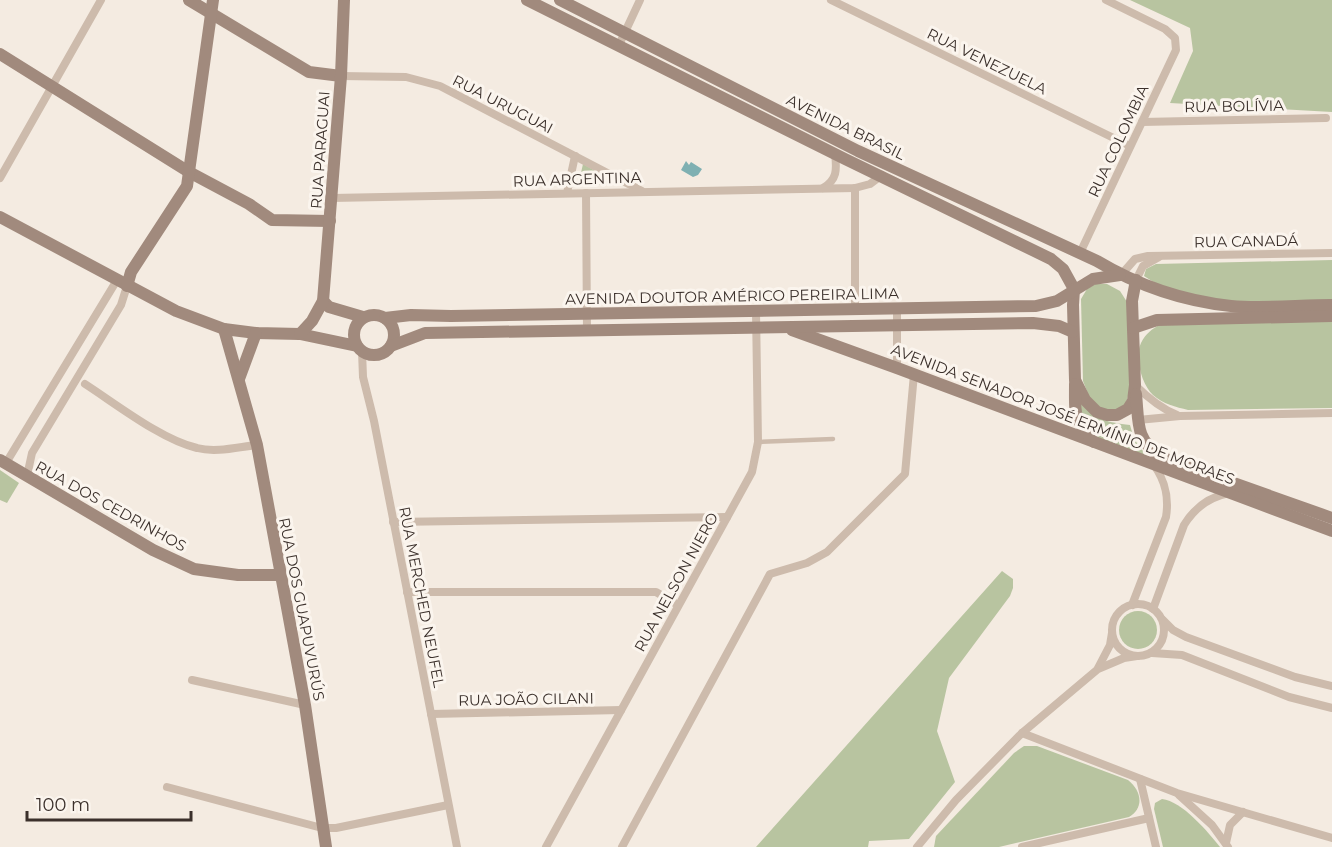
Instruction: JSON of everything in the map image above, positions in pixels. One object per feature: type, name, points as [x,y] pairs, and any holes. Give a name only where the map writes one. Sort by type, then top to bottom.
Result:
[{"type":"main road","points":[[189,0],[309,72],[341,76]]},
{"type":"main road","points":[[122,283],[188,186],[213,0]]},
{"type":"main road","name":"RUA PARAGUAI","points":[[300,334],[312,321],[323,301],[341,76],[344,0]]},
{"type":"main road","name":"AVENIDA BRASIL","points":[[528,0],[835,154],[985,210],[1080,253],[1120,275],[1169,293],[1199,301],[1233,306],[1332,305]]},
{"type":"main road","name":"AVENIDA BRASIL","points":[[560,0],[1051,259],[1063,268],[1074,289]]},
{"type":"main road","points":[[0,54],[272,220],[330,221]]},
{"type":"main road","points":[[977,222],[985,210]]},
{"type":"main road","points":[[0,217],[176,311],[224,328],[256,333],[300,334],[360,349],[370,355],[379,354],[391,346],[425,333],[1033,323],[1059,326],[1073,332]]},
{"type":"main road","name":"AVENIDA DOUTOR AMÉRICO PEREIRA LIMA","points":[[385,318],[411,315],[1036,306],[1057,301],[1093,279],[1120,275]]},
{"type":"main road","name":"AVENIDA SENADOR JOSÉ ERMÍNIO DE MORAES","points":[[1136,280],[1132,301],[1135,385],[1140,433],[1147,447],[1160,457],[1332,518]]},
{"type":"main road","points":[[1074,289],[1075,409],[1078,423],[1095,443]]},
{"type":"main road","points":[[323,301],[328,307],[363,317]]},
{"type":"main road","points":[[949,308],[949,324]]},
{"type":"main road","points":[[360,349],[354,338],[354,330],[357,323],[370,314],[385,318],[394,331],[391,346]]},
{"type":"main road","points":[[1133,328],[1157,320],[1332,316]]},
{"type":"main road","name":"AVENIDA SENADOR JOSÉ ERMÍNIO DE MORAES","points":[[782,327],[914,374],[1332,531]]},
{"type":"main road","name":"RUA DOS GUAPUVURÚS","points":[[224,328],[257,445],[305,705],[326,847]]},
{"type":"main road","points":[[239,378],[256,333]]},
{"type":"main road","points":[[1075,380],[1085,400],[1097,412],[1122,419],[1138,420]]},
{"type":"main road","points":[[1107,415],[1128,409],[1133,401],[1135,385]]},
{"type":"main road","name":"RUA DOS CEDRINHOS","points":[[3,462],[153,550],[194,569],[238,575],[280,575]]},
{"type":"main road","points":[[314,847],[322,828]]},
{"type":"street","points":[[0,178],[101,0]]},
{"type":"street","points":[[619,45],[640,0]]},
{"type":"street","name":"RUA VENEZUELA","points":[[831,0],[1130,146]]},
{"type":"street","name":"RUA COLOMBIA","points":[[1080,253],[1176,50],[1175,38],[1165,28],[1106,0]]},
{"type":"street","name":"RUA URUGUAI","points":[[341,76],[406,77],[440,86],[642,191]]},
{"type":"street","name":"RUA BOLÍVIA","points":[[1142,122],[1326,118]]},
{"type":"street","points":[[822,188],[830,184],[835,177],[835,154]]},
{"type":"street","points":[[567,193],[575,156]]},
{"type":"street","name":"RUA ARGENTINA","points":[[332,198],[855,188],[870,184],[884,171]]},
{"type":"street","points":[[855,188],[855,309]]},
{"type":"street","points":[[586,193],[587,331]]},
{"type":"street","name":"RUA CANADÁ","points":[[1120,275],[1135,259],[1148,256],[1332,253]]},
{"type":"street","points":[[1136,280],[1143,266],[1160,256]]},
{"type":"street","points":[[3,462],[122,283]]},
{"type":"street","points":[[27,476],[32,453],[121,305],[122,283]]},
{"type":"street","points":[[897,308],[897,368]]},
{"type":"street","name":"RUA NELSON NIERO","points":[[546,847],[752,472],[758,442],[756,311]]},
{"type":"street","name":"RUA MERCHED NEUFEL","points":[[360,349],[363,377],[374,422],[457,847]]},
{"type":"street","points":[[622,847],[770,574],[807,563],[827,552],[905,474],[914,374]]},
{"type":"street","points":[[85,384],[172,440],[199,449],[257,445]]},
{"type":"street","points":[[1135,385],[1163,409],[1180,416]]},
{"type":"street","points":[[1138,420],[1180,416],[1332,413]]},
{"type":"street","points":[[1132,605],[1166,517],[1164,481],[1154,465]]},
{"type":"street","points":[[1153,609],[1189,517],[1211,498],[1230,493]]},
{"type":"street","points":[[393,522],[727,517]]},
{"type":"street","points":[[407,592],[656,592],[678,605]]},
{"type":"street","points":[[1098,669],[1110,645],[1113,626],[1119,612],[1132,605],[1147,605],[1173,630],[1186,637],[1295,677],[1332,686]]},
{"type":"street","points":[[1152,653],[1162,642],[1163,620]]},
{"type":"street","points":[[1112,633],[1118,647],[1137,657]]},
{"type":"street","points":[[917,847],[956,800],[1022,733],[1098,669],[1124,658],[1152,653],[1182,654],[1289,697],[1332,706]]},
{"type":"street","points":[[192,680],[305,705]]},
{"type":"street","name":"RUA JOÃO CILANI","points":[[431,714],[621,710]]},
{"type":"street","points":[[1022,733],[1177,793],[1332,838]]},
{"type":"street","points":[[1140,779],[1156,847]]},
{"type":"street","points":[[167,786],[322,828],[336,828],[448,805]]},
{"type":"street","points":[[1177,793],[1212,825],[1227,845]]},
{"type":"street","points":[[1227,845],[1230,825],[1243,812]]},
{"type":"street","points":[[1022,847],[1149,818]]},
{"type":"lane","points":[[994,324],[995,307]]},
{"type":"lane","points":[[758,442],[833,440]]},
{"type":"green space","points":[[1130,0],[1332,0],[1332,112],[1170,103],[1193,51],[1190,28]]},
{"type":"green space","points":[[583,164],[617,183],[578,186]]},
{"type":"green space","points":[[1332,260],[1332,300],[1260,302],[1210,299],[1164,287],[1144,276],[1146,269],[1156,264]]},
{"type":"green space","points":[[1095,284],[1107,284],[1120,291],[1127,302],[1132,382],[1126,403],[1120,409],[1110,412],[1099,408],[1090,399],[1083,381],[1081,299],[1087,289]]},
{"type":"green space","points":[[1332,321],[1332,408],[1188,410],[1165,403],[1153,395],[1140,370],[1138,356],[1141,343],[1161,324]]},
{"type":"green space","points":[[1082,403],[1103,420],[1130,425],[1137,443],[1151,458],[1116,447],[1092,434],[1083,419],[1079,404]]},
{"type":"green space","points":[[0,470],[19,483],[7,503],[0,500]]},
{"type":"green space","points":[[1002,571],[1013,579],[1010,596],[949,678],[937,731],[955,782],[909,839],[869,841],[868,847],[756,847]]},
{"type":"green space","points":[[1138,611],[1151,617],[1157,630],[1151,643],[1138,649],[1125,643],[1119,630],[1125,617]]},
{"type":"green space","points":[[1024,746],[1037,746],[1128,780],[1138,794],[1137,809],[1129,817],[999,847],[934,847],[936,836],[1014,753]]},
{"type":"green space","points":[[1162,799],[1186,811],[1220,847],[1163,847],[1154,809],[1155,803]]},
{"type":"water","points":[[686,161],[689,165],[691,162],[702,169],[698,175],[693,177],[681,170]]}]
